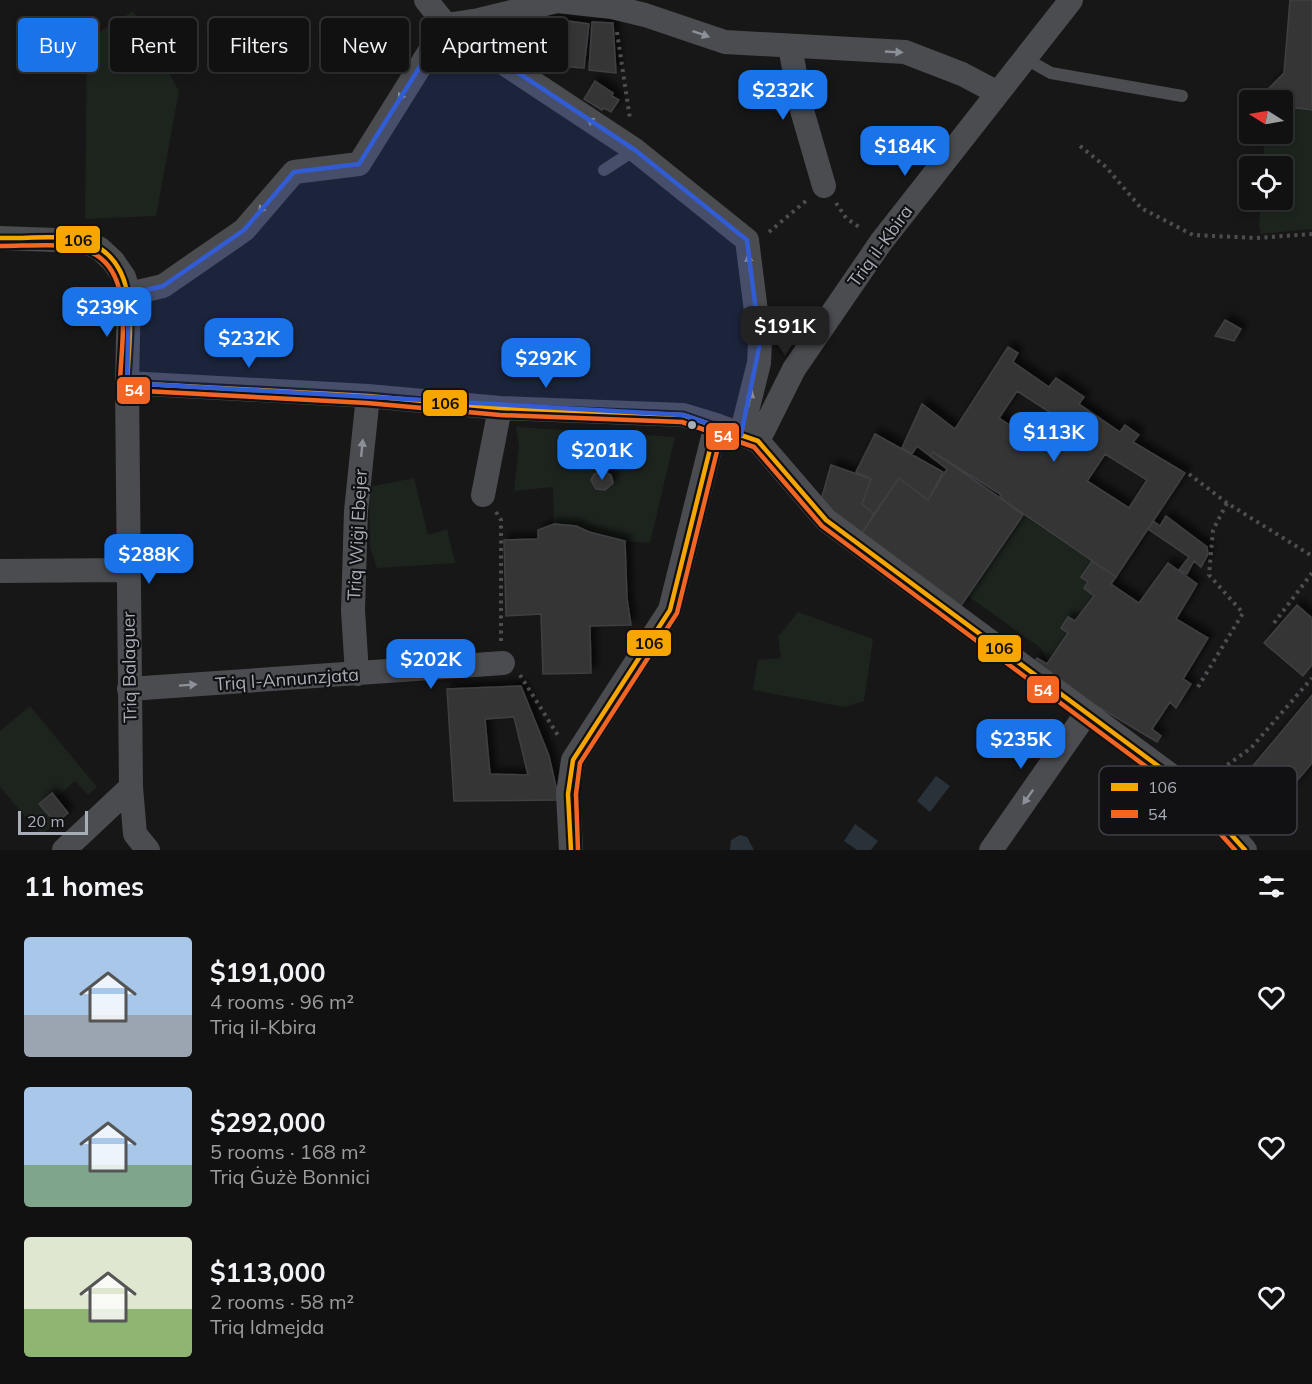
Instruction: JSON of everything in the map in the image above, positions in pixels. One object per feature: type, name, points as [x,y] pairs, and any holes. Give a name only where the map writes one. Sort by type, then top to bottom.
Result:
[{"type":"street","points":[[426,0],[440,18]]},
{"type":"street","name":"Triq il-Kbira","points":[[749,438],[881,242],[1071,0]]},
{"type":"street","points":[[483,18],[561,1],[612,7],[649,7],[725,42],[905,52],[962,74],[998,93]]},
{"type":"street","points":[[790,46],[801,107],[824,186]]},
{"type":"street","points":[[0,238],[84,241],[99,249],[113,261],[124,277],[129,294],[163,286],[244,230],[294,172],[359,164],[421,66]]},
{"type":"street","points":[[516,72],[635,150],[747,240],[760,343],[749,438]]},
{"type":"street","name":"Triq Balaguer","points":[[129,294],[127,383],[131,788],[135,834],[148,850]]},
{"type":"street","points":[[759,363],[786,384]]},
{"type":"street","points":[[127,383],[368,396],[500,408],[683,415],[716,425],[749,438],[826,520],[1158,766]]},
{"type":"street","name":"Triq Wiġi Ebejer","points":[[357,674],[354,610],[356,511],[368,396]]},
{"type":"street","points":[[483,495],[500,408]]},
{"type":"street","points":[[571,850],[568,794],[573,760],[670,610],[716,425]]},
{"type":"street","points":[[0,571],[128,570]]},
{"type":"street","name":"Triq l-Annunzjata","points":[[129,689],[503,663]]},
{"type":"street","points":[[991,850],[1086,714]]},
{"type":"street","points":[[64,850],[131,788]]},
{"type":"street","points":[[1232,835],[1245,850]]},
{"type":"lane","points":[[1026,59],[1051,73],[1182,96]]},
{"type":"lane","points":[[604,170],[635,150]]},
{"type":"path","points":[[612,7],[635,150]]},
{"type":"path","points":[[1080,146],[1106,167],[1141,208],[1193,235],[1256,238],[1312,234]]},
{"type":"path","points":[[747,240],[763,237],[824,186],[846,218],[881,242]]},
{"type":"path","points":[[1189,474],[1227,504],[1312,556]]},
{"type":"path","points":[[483,495],[501,519],[503,663],[519,673],[573,760]]},
{"type":"path","points":[[1198,687],[1243,613],[1209,575],[1213,530],[1227,504]]},
{"type":"path","points":[[1274,623],[1312,573]]},
{"type":"path","points":[[1226,766],[1251,748],[1312,678]]},
{"type":"highlighted area","points":[[446,25],[635,150],[747,240],[760,343],[741,435],[683,415],[127,383],[129,294],[163,286],[244,230],[294,172],[359,164]]},
{"type":"shaded area","points":[[133,11],[137,18],[122,18]]},
{"type":"shaded area","points":[[110,26],[110,72],[168,72],[179,91],[156,216],[85,219],[87,72],[98,72],[98,33]]},
{"type":"shaded area","points":[[1293,107],[1312,110],[1312,229],[1261,234],[1260,210],[1293,210],[1293,156],[1264,156],[1264,144],[1293,144]]},
{"type":"shaded area","points":[[516,427],[675,437],[650,543],[625,541],[589,532],[576,526],[554,524],[553,487],[514,491],[519,446]]},
{"type":"shaded area","points":[[414,478],[428,535],[447,529],[455,563],[377,568],[370,548],[369,487]]},
{"type":"shaded area","points":[[1023,515],[1092,561],[1081,577],[1088,582],[1094,596],[1075,621],[1068,617],[1061,628],[1068,633],[1047,664],[1042,649],[968,596]]},
{"type":"shaded area","points":[[798,612],[873,639],[864,701],[845,707],[753,690],[758,660],[781,658],[778,637]]},
{"type":"shaded area","points":[[30,706],[97,787],[88,795],[75,781],[56,798],[52,793],[40,803],[56,823],[41,835],[0,787],[0,731]]},
{"type":"shaded area","points":[[936,776],[950,786],[930,812],[917,801]]},
{"type":"shaded area","points":[[855,824],[878,841],[871,850],[857,850],[844,841]]},
{"type":"shaded area","points":[[740,835],[747,837],[754,850],[730,850],[731,840]]},
{"type":"building","points":[[1290,0],[1312,0],[1312,110],[1293,107],[1293,90],[1269,90],[1284,73]]},
{"type":"building","points":[[568,21],[589,24],[584,68],[568,67]]},
{"type":"building","points":[[592,22],[613,23],[616,73],[589,70]]},
{"type":"building","points":[[595,81],[619,100],[611,112],[604,108],[602,110],[584,99]]},
{"type":"building","points":[[1225,320],[1241,329],[1234,341],[1215,336]]},
{"type":"building","points":[[1008,347],[1018,353],[1013,362],[1049,387],[1056,378],[1084,397],[1079,404],[1120,432],[1125,425],[1139,435],[1133,442],[1185,473],[1116,577],[933,452],[930,456],[917,446],[912,454],[902,448],[922,404],[955,429]],"holes":[[[1017,391],[1065,422],[1047,450],[999,418]],[[1105,454],[1147,480],[1129,508],[1087,481]]]},
{"type":"building","points":[[875,434],[943,472],[928,500],[899,478],[874,514],[862,504],[871,479],[856,472]]},
{"type":"building","points":[[933,452],[1000,494],[1002,499],[1023,515],[958,610],[858,539],[899,478],[928,500],[947,469],[930,456]]},
{"type":"building","points":[[831,465],[871,479],[862,504],[874,514],[858,539],[821,500]]},
{"type":"building","points":[[602,471],[611,475],[613,483],[605,490],[596,489],[591,480],[594,474]]},
{"type":"building","points":[[1166,516],[1207,547],[1208,554],[1201,567],[1194,561],[1187,574],[1179,570],[1189,557],[1148,529],[1153,521],[1160,526]]},
{"type":"building","points":[[554,524],[576,526],[589,532],[625,541],[627,599],[631,625],[590,626],[591,673],[543,674],[541,614],[506,616],[504,540],[538,539],[538,530]]},
{"type":"building","points":[[1092,561],[1116,577],[1111,584],[1139,603],[1168,563],[1197,584],[1176,619],[1208,638],[1183,679],[1191,684],[1176,708],[1170,702],[1152,729],[1161,736],[1157,742],[1032,667],[1037,658],[1047,664],[1068,633],[1061,628],[1068,617],[1075,621],[1094,596],[1084,588],[1088,582],[1081,577]]},
{"type":"building","points":[[1297,605],[1312,618],[1312,665],[1303,676],[1264,643]]},
{"type":"building","points":[[521,686],[549,756],[559,800],[454,801],[447,689]],"holes":[[[514,717],[528,775],[490,774],[485,719]]]},
{"type":"building","points":[[1312,695],[1312,763],[1297,781],[1297,766],[1253,766]]},
{"type":"building","points":[[52,793],[68,813],[56,823],[39,804]]},
{"type":"transit line","name":"106","points":[[0,238],[52,237],[83,241],[102,250],[116,264],[124,281],[129,301],[130,343],[127,383]]},
{"type":"transit line","name":"54","points":[[0,246],[69,246],[97,255],[110,268],[118,285],[122,304],[120,383],[125,390],[367,403],[500,415],[682,422],[754,447],[822,526],[1145,766]]},
{"type":"transit line","name":"106","points":[[127,383],[368,396],[500,408],[683,415],[758,441],[826,520],[1158,766]]},
{"type":"transit line","name":"106","points":[[571,850],[568,794],[573,760],[670,610],[716,425]]},
{"type":"transit line","name":"54","points":[[578,850],[576,794],[580,763],[677,613],[723,427]]},
{"type":"transit line","name":"54","points":[[1221,835],[1235,850]]},
{"type":"transit line","name":"106","points":[[1232,835],[1245,850]]}]
